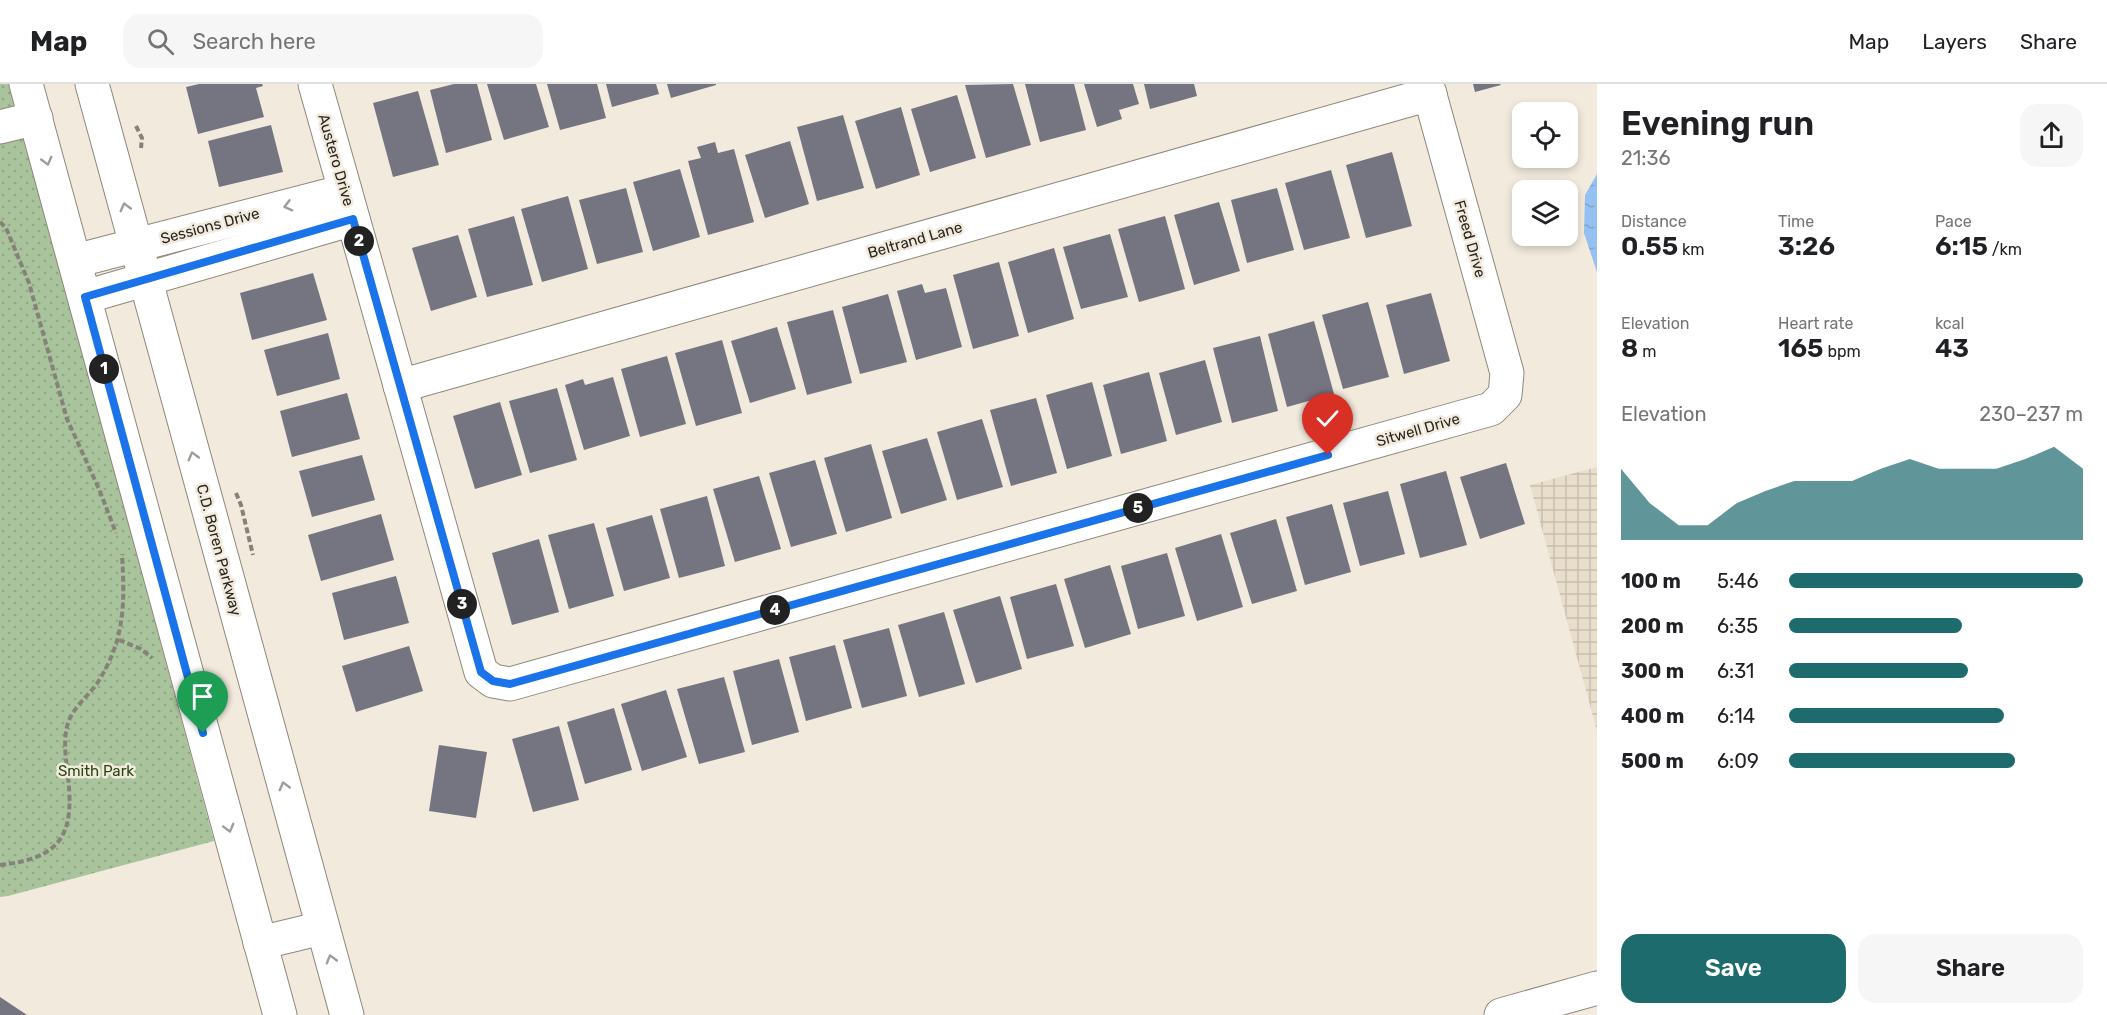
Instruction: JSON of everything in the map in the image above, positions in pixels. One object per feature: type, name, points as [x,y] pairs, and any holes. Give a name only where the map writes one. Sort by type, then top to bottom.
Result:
[{"type":"street","points":[[26,84],[280,1015]]},
{"type":"street","name":"C.D. Boren Parkway","points":[[92,84],[347,1015]]},
{"type":"street","name":"Austero Drive","points":[[315,84],[481,672],[493,681]]},
{"type":"street","name":"Beltrand Lane","points":[[400,386],[1429,89]]},
{"type":"street","name":"Freed Drive","points":[[1429,89],[1507,373],[1506,396]]},
{"type":"street","points":[[0,127],[36,118]]},
{"type":"street","points":[[85,297],[145,279],[349,205]]},
{"type":"street","name":"Sessions Drive","points":[[75,261],[136,246],[349,205]]},
{"type":"street","name":"Sitwell Drive","points":[[493,681],[510,684],[1491,410],[1506,396]]},
{"type":"street","points":[[260,943],[322,928]]},
{"type":"street","points":[[1514,1013],[1597,988]]},
{"type":"path","points":[[0,222],[6,228],[29,283],[67,419],[99,489],[118,539]]},
{"type":"path","points":[[0,865],[19,863],[51,851],[65,834],[71,797],[64,747],[69,718],[96,685],[119,640],[125,596],[122,549]]},
{"type":"shaded area","points":[[1597,467],[1597,731],[1530,485]]},
{"type":"green space","name":"Smith Park","points":[[0,84],[10,84],[214,841],[0,897]]},
{"type":"water","points":[[1597,174],[1597,272],[1584,233],[1585,195]]},
{"type":"building","points":[[199,84],[262,84],[263,86],[256,88],[264,117],[198,134],[186,87]]},
{"type":"building","points":[[454,84],[477,84],[492,140],[446,153],[430,90]]},
{"type":"building","points":[[487,84],[536,84],[549,127],[504,140]]},
{"type":"building","points":[[547,84],[597,84],[606,118],[560,130]]},
{"type":"building","points":[[606,84],[656,84],[659,94],[612,107]]},
{"type":"building","points":[[667,84],[716,84],[716,85],[671,98]]},
{"type":"building","points":[[1013,84],[1031,145],[986,158],[965,85]]},
{"type":"building","points":[[1025,84],[1074,84],[1086,130],[1040,142]]},
{"type":"building","points":[[1084,84],[1133,84],[1139,104],[1119,110],[1122,119],[1097,127]]},
{"type":"building","points":[[1144,84],[1194,84],[1197,96],[1150,109]]},
{"type":"building","points":[[1473,84],[1500,84],[1501,85],[1475,92]]},
{"type":"building","points":[[418,91],[439,165],[393,177],[373,103]]},
{"type":"building","points":[[957,95],[976,158],[930,172],[911,109]]},
{"type":"building","points":[[901,107],[920,175],[876,189],[855,121]]},
{"type":"building","points":[[843,115],[864,188],[817,201],[797,127]]},
{"type":"building","points":[[271,125],[283,172],[219,187],[208,141]]},
{"type":"building","points":[[790,141],[809,204],[765,218],[745,155]]},
{"type":"building","points":[[715,142],[718,153],[734,149],[754,222],[708,235],[688,161],[701,158],[697,147]]},
{"type":"building","points":[[1392,152],[1412,226],[1366,238],[1346,165]]},
{"type":"building","points":[[680,169],[700,237],[653,251],[633,182]]},
{"type":"building","points":[[1331,170],[1350,238],[1304,250],[1285,183]]},
{"type":"building","points":[[626,188],[643,252],[597,264],[579,200]]},
{"type":"building","points":[[1277,188],[1294,250],[1247,263],[1231,200]]},
{"type":"building","points":[[568,196],[588,269],[542,282],[521,209]]},
{"type":"building","points":[[1219,202],[1240,271],[1194,285],[1174,215]]},
{"type":"building","points":[[514,216],[533,285],[487,297],[468,229]]},
{"type":"building","points":[[1165,216],[1185,289],[1139,302],[1118,229]]},
{"type":"building","points":[[1110,234],[1128,297],[1081,309],[1063,247]]},
{"type":"building","points":[[458,235],[477,297],[431,311],[412,248]]},
{"type":"building","points":[[1054,248],[1074,319],[1028,333],[1008,262]]},
{"type":"building","points":[[999,262],[1019,336],[973,349],[953,275]]},
{"type":"building","points":[[313,273],[327,320],[252,340],[240,293]]},
{"type":"building","points":[[922,284],[925,293],[946,288],[962,347],[916,360],[897,291]]},
{"type":"building","points":[[1431,293],[1450,361],[1404,374],[1386,305]]},
{"type":"building","points":[[888,294],[907,362],[860,374],[842,307]]},
{"type":"building","points":[[1368,302],[1389,377],[1343,389],[1322,315]]},
{"type":"building","points":[[833,310],[852,383],[807,395],[787,322]]},
{"type":"building","points":[[1314,321],[1334,394],[1287,407],[1268,334]]},
{"type":"building","points":[[777,327],[796,389],[750,403],[731,341]]},
{"type":"building","points":[[328,333],[340,379],[277,396],[264,350]]},
{"type":"building","points":[[1260,336],[1278,411],[1232,423],[1213,348]]},
{"type":"building","points":[[722,340],[742,413],[696,426],[675,353]]},
{"type":"building","points":[[667,356],[686,424],[640,437],[621,369]]},
{"type":"building","points":[[1205,360],[1222,422],[1176,435],[1159,373]]},
{"type":"building","points":[[1149,372],[1167,441],[1121,454],[1103,385]]},
{"type":"building","points":[[613,377],[630,436],[584,450],[565,385],[583,379],[585,385]]},
{"type":"building","points":[[1092,382],[1112,456],[1067,469],[1046,395]]},
{"type":"building","points":[[557,388],[577,460],[530,473],[509,401]]},
{"type":"building","points":[[347,393],[360,439],[292,457],[280,411]]},
{"type":"building","points":[[1036,398],[1057,473],[1011,486],[990,410]]},
{"type":"building","points":[[500,402],[522,475],[475,489],[453,416]]},
{"type":"building","points":[[982,419],[1003,487],[957,500],[937,432]]},
{"type":"building","points":[[927,438],[947,500],[901,514],[882,451]]},
{"type":"building","points":[[871,444],[892,518],[846,532],[824,458]]},
{"type":"building","points":[[362,455],[375,500],[312,517],[299,471]]},
{"type":"building","points":[[815,460],[837,534],[791,547],[769,473]]},
{"type":"building","points":[[1506,463],[1525,524],[1480,539],[1460,477]]},
{"type":"building","points":[[1446,471],[1467,545],[1420,558],[1400,484]]},
{"type":"building","points":[[759,476],[781,549],[735,562],[713,489]]},
{"type":"building","points":[[1388,491],[1405,554],[1360,566],[1343,503]]},
{"type":"building","points":[[707,496],[725,566],[679,578],[660,509]]},
{"type":"building","points":[[1332,504],[1351,572],[1305,585],[1286,517]]},
{"type":"building","points":[[381,514],[394,560],[321,581],[308,535]]},
{"type":"building","points":[[652,515],[670,578],[624,591],[606,528]]},
{"type":"building","points":[[1276,519],[1297,591],[1252,604],[1230,533]]},
{"type":"building","points":[[594,523],[614,596],[569,609],[548,535]]},
{"type":"building","points":[[1221,534],[1243,607],[1197,621],[1175,548]]},
{"type":"building","points":[[539,539],[559,612],[512,625],[492,553]]},
{"type":"building","points":[[1167,553],[1185,616],[1138,629],[1121,566]]},
{"type":"building","points":[[1110,565],[1131,634],[1085,648],[1064,579]]},
{"type":"building","points":[[396,576],[409,623],[344,640],[332,593]]},
{"type":"building","points":[[1056,584],[1074,646],[1027,659],[1010,597]]},
{"type":"building","points":[[1000,596],[1022,669],[976,683],[953,610]]},
{"type":"building","points":[[944,612],[965,684],[919,697],[898,625]]},
{"type":"building","points":[[889,628],[907,696],[862,708],[843,640]]},
{"type":"building","points":[[835,645],[852,708],[806,721],[789,657]]},
{"type":"building","points":[[409,646],[423,691],[356,712],[342,666]]},
{"type":"building","points":[[779,659],[799,732],[752,745],[733,671]]},
{"type":"building","points":[[724,677],[745,752],[699,764],[677,689]]},
{"type":"building","points":[[666,690],[687,757],[642,771],[621,704]]},
{"type":"building","points":[[614,708],[632,770],[585,784],[567,722]]},
{"type":"building","points":[[559,726],[579,800],[533,812],[512,739]]},
{"type":"building","points":[[439,745],[487,752],[476,818],[429,811]]},
{"type":"building","points":[[0,997],[27,1015],[0,1015]]},
{"type":"route","points":[[203,733],[85,297],[353,219],[481,672],[493,681],[510,684],[1328,455]]}]
